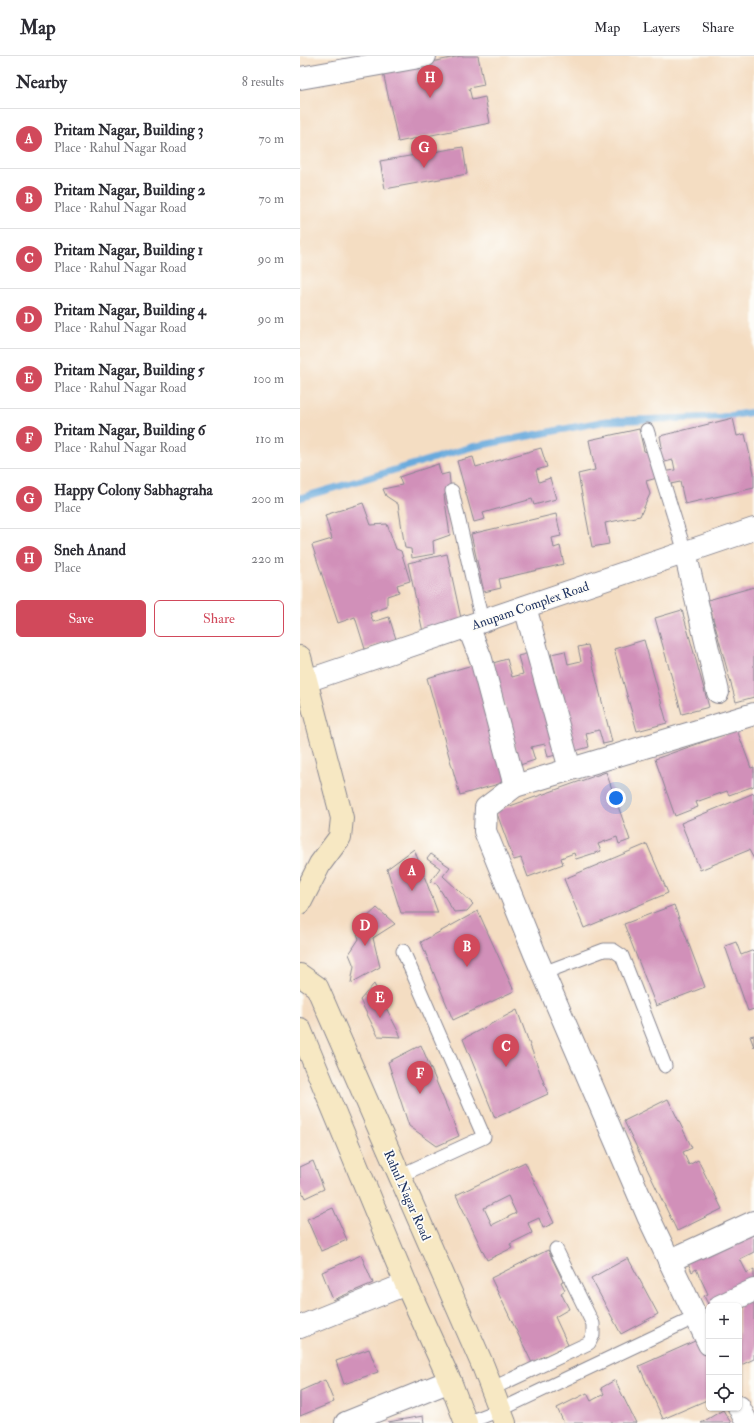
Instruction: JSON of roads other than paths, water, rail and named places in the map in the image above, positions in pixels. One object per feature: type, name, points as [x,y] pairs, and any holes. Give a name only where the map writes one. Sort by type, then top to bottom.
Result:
[{"type":"street","points":[[300,78],[425,56]]},
{"type":"street","name":"Anupam Complex Road","points":[[306,681],[754,529]]},
{"type":"street","points":[[685,552],[718,692]]},
{"type":"street","points":[[525,607],[570,769]]},
{"type":"street","points":[[475,624],[481,659],[515,786]]},
{"type":"street","points":[[300,657],[342,818],[340,837],[320,864],[300,902]]},
{"type":"street","points":[[708,1339],[703,1314],[669,1261],[648,1216],[544,973],[485,831],[486,808],[515,786],[753,716]]},
{"type":"street","name":"Rahul Nagar Road","points":[[300,976],[317,987],[400,1176],[502,1416]]},
{"type":"street","points":[[300,1029],[406,1284],[450,1381],[466,1423]]},
{"type":"street","points":[[669,1261],[754,1222]]},
{"type":"street","points":[[300,1327],[406,1284]]},
{"type":"street","points":[[726,1303],[754,1290]]},
{"type":"street","points":[[346,1423],[450,1381]]},
{"type":"street","points":[[741,1411],[746,1423]]},
{"type":"lane","points":[[648,430],[685,552]]},
{"type":"lane","points":[[452,490],[475,624]]},
{"type":"lane","points":[[544,973],[604,950],[613,950],[622,956],[665,1066]]},
{"type":"lane","points":[[400,1176],[484,1137],[403,951]]},
{"type":"lane","points":[[491,1389],[589,1343],[594,1335],[593,1324],[556,1249]]},
{"type":"lane","points":[[466,1423],[502,1416],[703,1314]]},
{"type":"waterway","points":[[300,498],[472,447],[606,421],[721,417],[754,412]]},
{"type":"place","name":"Sneh Anand","points":[[430,98]]},
{"type":"place","name":"Happy Colony Sabhagraha","points":[[424,168]]},
{"type":"place","name":"Pritam Nagar, Building 3","points":[[412,891]]},
{"type":"place","name":"Pritam Nagar, Building 4","points":[[365,946]]},
{"type":"place","name":"Pritam Nagar, Building 2","points":[[467,967]]},
{"type":"place","name":"Pritam Nagar, Building 5","points":[[380,1018]]},
{"type":"place","name":"Pritam Nagar, Building 1","points":[[506,1067]]},
{"type":"place","name":"Pritam Nagar, Building 6","points":[[420,1094]]}]
